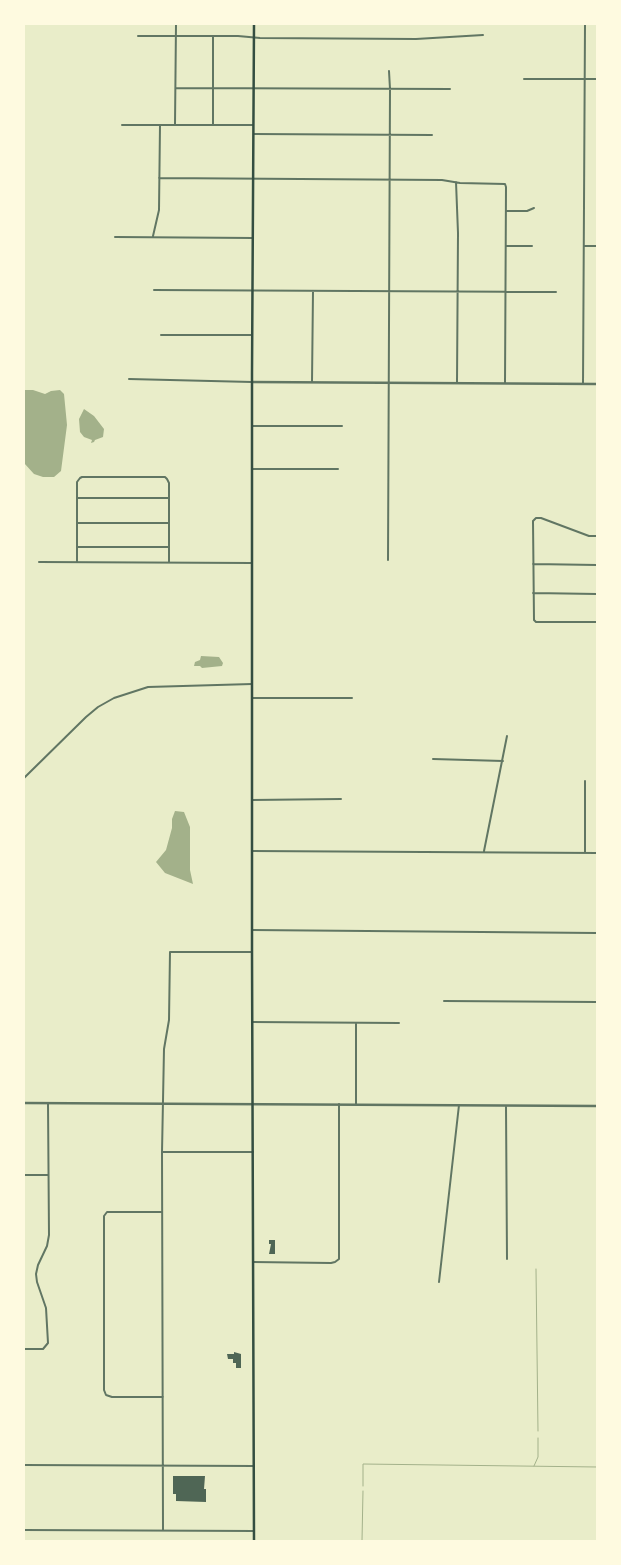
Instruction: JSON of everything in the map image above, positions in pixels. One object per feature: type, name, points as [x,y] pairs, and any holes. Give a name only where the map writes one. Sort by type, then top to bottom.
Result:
[{"type":"main road","points":[[254,24],[252,291],[254,1541]]},
{"type":"street","points":[[175,125],[176,24]]},
{"type":"street","points":[[583,384],[585,24]]},
{"type":"street","points":[[138,36],[416,38],[483,35]]},
{"type":"street","points":[[213,36],[213,125]]},
{"type":"street","points":[[388,560],[389,71]]},
{"type":"street","points":[[524,79],[597,79]]},
{"type":"street","points":[[176,88],[450,89]]},
{"type":"street","points":[[122,125],[254,125]]},
{"type":"street","points":[[153,237],[159,210],[160,125]]},
{"type":"street","points":[[254,134],[432,135]]},
{"type":"street","points":[[159,178],[389,179],[503,183],[506,186],[505,383]]},
{"type":"street","points":[[456,182],[458,233],[457,383]]},
{"type":"street","points":[[506,211],[527,211],[534,208]]},
{"type":"street","points":[[115,237],[253,238]]},
{"type":"street","points":[[505,246],[532,246]]},
{"type":"street","points":[[584,246],[597,246]]},
{"type":"street","points":[[154,290],[556,292]]},
{"type":"street","points":[[312,382],[313,291]]},
{"type":"street","points":[[161,335],[252,335]]},
{"type":"street","points":[[129,378],[252,382],[597,384]]},
{"type":"street","points":[[252,426],[342,426]]},
{"type":"street","points":[[252,469],[338,469]]},
{"type":"street","points":[[77,562],[78,479],[82,477],[165,477],[169,483],[169,562]]},
{"type":"street","points":[[77,498],[169,498]]},
{"type":"street","points":[[597,536],[589,536],[545,520],[534,519],[534,620],[536,622],[597,622]]},
{"type":"street","points":[[77,523],[169,523]]},
{"type":"street","points":[[77,547],[169,547]]},
{"type":"street","points":[[40,562],[252,563]]},
{"type":"street","points":[[533,564],[597,565]]},
{"type":"street","points":[[533,593],[597,594]]},
{"type":"street","points":[[24,778],[86,717],[98,707],[114,698],[148,687],[252,684]]},
{"type":"street","points":[[252,698],[352,698]]},
{"type":"street","points":[[484,852],[507,736]]},
{"type":"street","points":[[433,759],[503,760]]},
{"type":"street","points":[[585,781],[585,853]]},
{"type":"street","points":[[252,800],[341,799]]},
{"type":"street","points":[[252,851],[597,853]]},
{"type":"street","points":[[252,930],[597,933]]},
{"type":"street","points":[[163,1530],[162,1152],[164,1049],[169,1020],[170,952],[252,952]]},
{"type":"street","points":[[444,1001],[597,1002]]},
{"type":"street","points":[[252,1022],[399,1023]]},
{"type":"street","points":[[356,1023],[356,1104]]},
{"type":"street","points":[[24,1103],[597,1106]]},
{"type":"street","points":[[24,1349],[43,1349],[48,1343],[46,1308],[36,1274],[48,1240],[48,1103]]},
{"type":"street","points":[[253,1262],[331,1263],[338,1260],[339,1104]]},
{"type":"street","points":[[439,1282],[460,1105]]},
{"type":"street","points":[[506,1106],[507,1259]]},
{"type":"street","points":[[162,1152],[252,1152]]},
{"type":"street","points":[[24,1174],[48,1175]]},
{"type":"street","points":[[162,1212],[107,1212],[104,1216],[104,1390],[106,1395],[112,1397],[163,1397]]},
{"type":"street","points":[[24,1465],[254,1466]]},
{"type":"street","points":[[24,1530],[254,1531]]},
{"type":"shaded area","points":[[24,390],[33,390],[45,394],[60,390],[64,394],[67,425],[61,471],[54,477],[43,477],[34,474],[24,463]]},
{"type":"shaded area","points":[[84,409],[94,416],[104,429],[103,437],[91,443],[92,440],[84,437],[80,432],[79,419]]},
{"type":"shaded area","points":[[201,656],[219,657],[223,663],[222,666],[202,668],[194,666]]},
{"type":"shaded area","points":[[175,811],[184,812],[190,827],[190,870],[193,884],[165,873],[156,862],[166,850]]},
{"type":"building","points":[[269,1240],[275,1240],[275,1254],[269,1254],[271,1244],[269,1244]]},
{"type":"building","points":[[234,1352],[241,1354],[241,1368],[236,1368],[236,1363],[233,1363],[233,1359],[228,1359],[227,1354],[234,1354]]},
{"type":"building","points":[[173,1476],[205,1476],[206,1502],[176,1501],[176,1494],[173,1494]]},
{"type":"waterway","points":[[536,1269],[538,1431]]},
{"type":"waterway","points":[[534,1466],[538,1457],[538,1438]]},
{"type":"waterway","points":[[363,1486],[363,1464],[597,1467]]},
{"type":"waterway","points":[[362,1541],[363,1491]]}]
